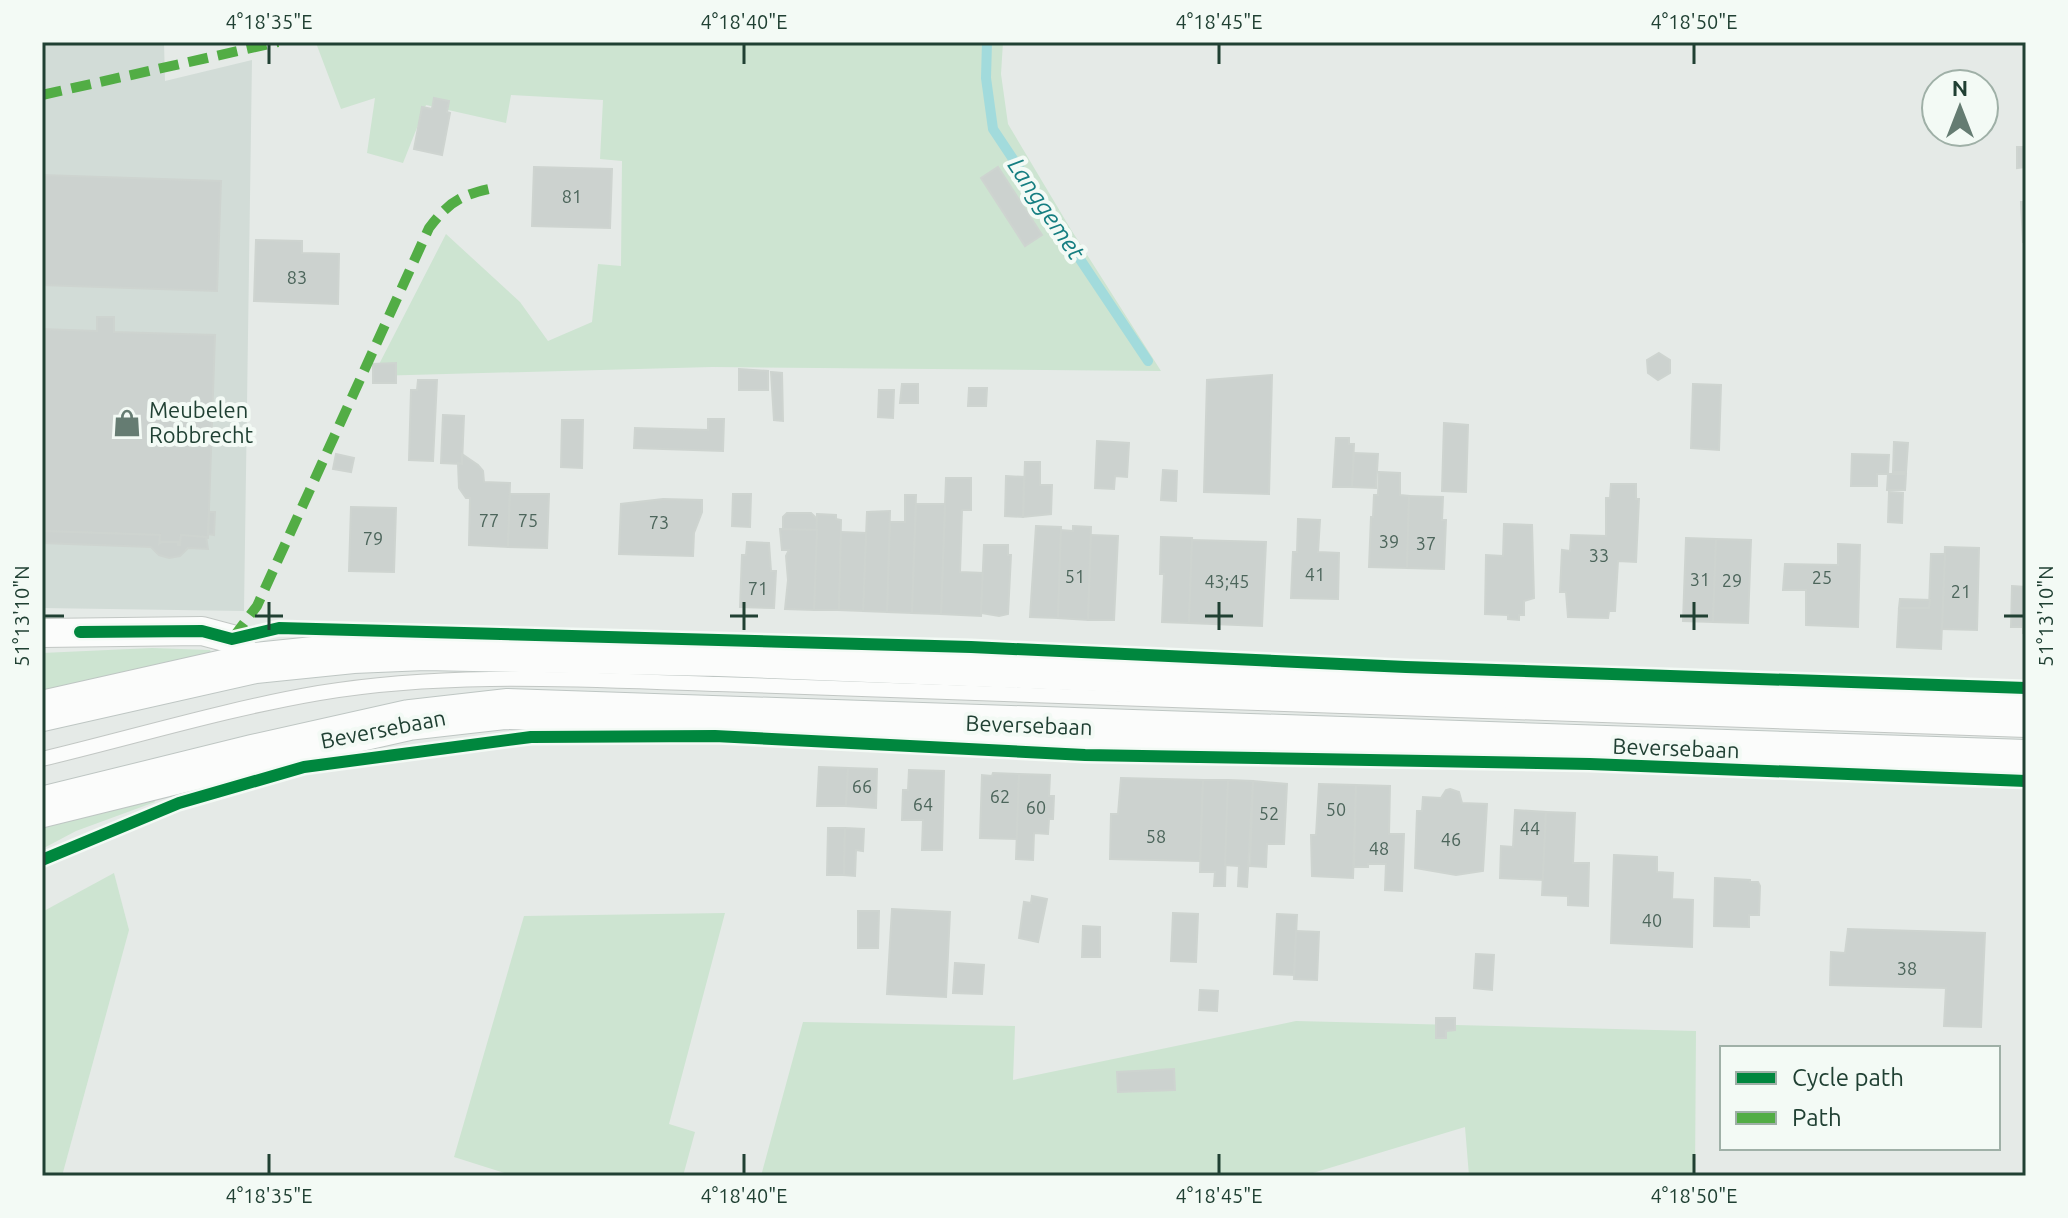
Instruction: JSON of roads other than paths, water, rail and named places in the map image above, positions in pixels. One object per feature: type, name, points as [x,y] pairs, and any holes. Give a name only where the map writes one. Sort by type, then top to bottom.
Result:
[{"type":"main road","points":[[42,711],[255,663],[353,653],[425,650],[588,652],[2026,708]]},
{"type":"main road","name":"Beversebaan","points":[[42,807],[409,720],[506,709],[2026,760]]},
{"type":"street","points":[[42,633],[202,631],[232,639],[255,663]]},
{"type":"lane","points":[[42,759],[320,693],[468,680],[718,684],[2026,730]]},
{"type":"waterway","name":"Langgemet","points":[[987,42],[986,78],[993,129],[1148,361]]},
{"type":"place","name":"Meubelen Robbrecht","points":[[127,423]]}]
